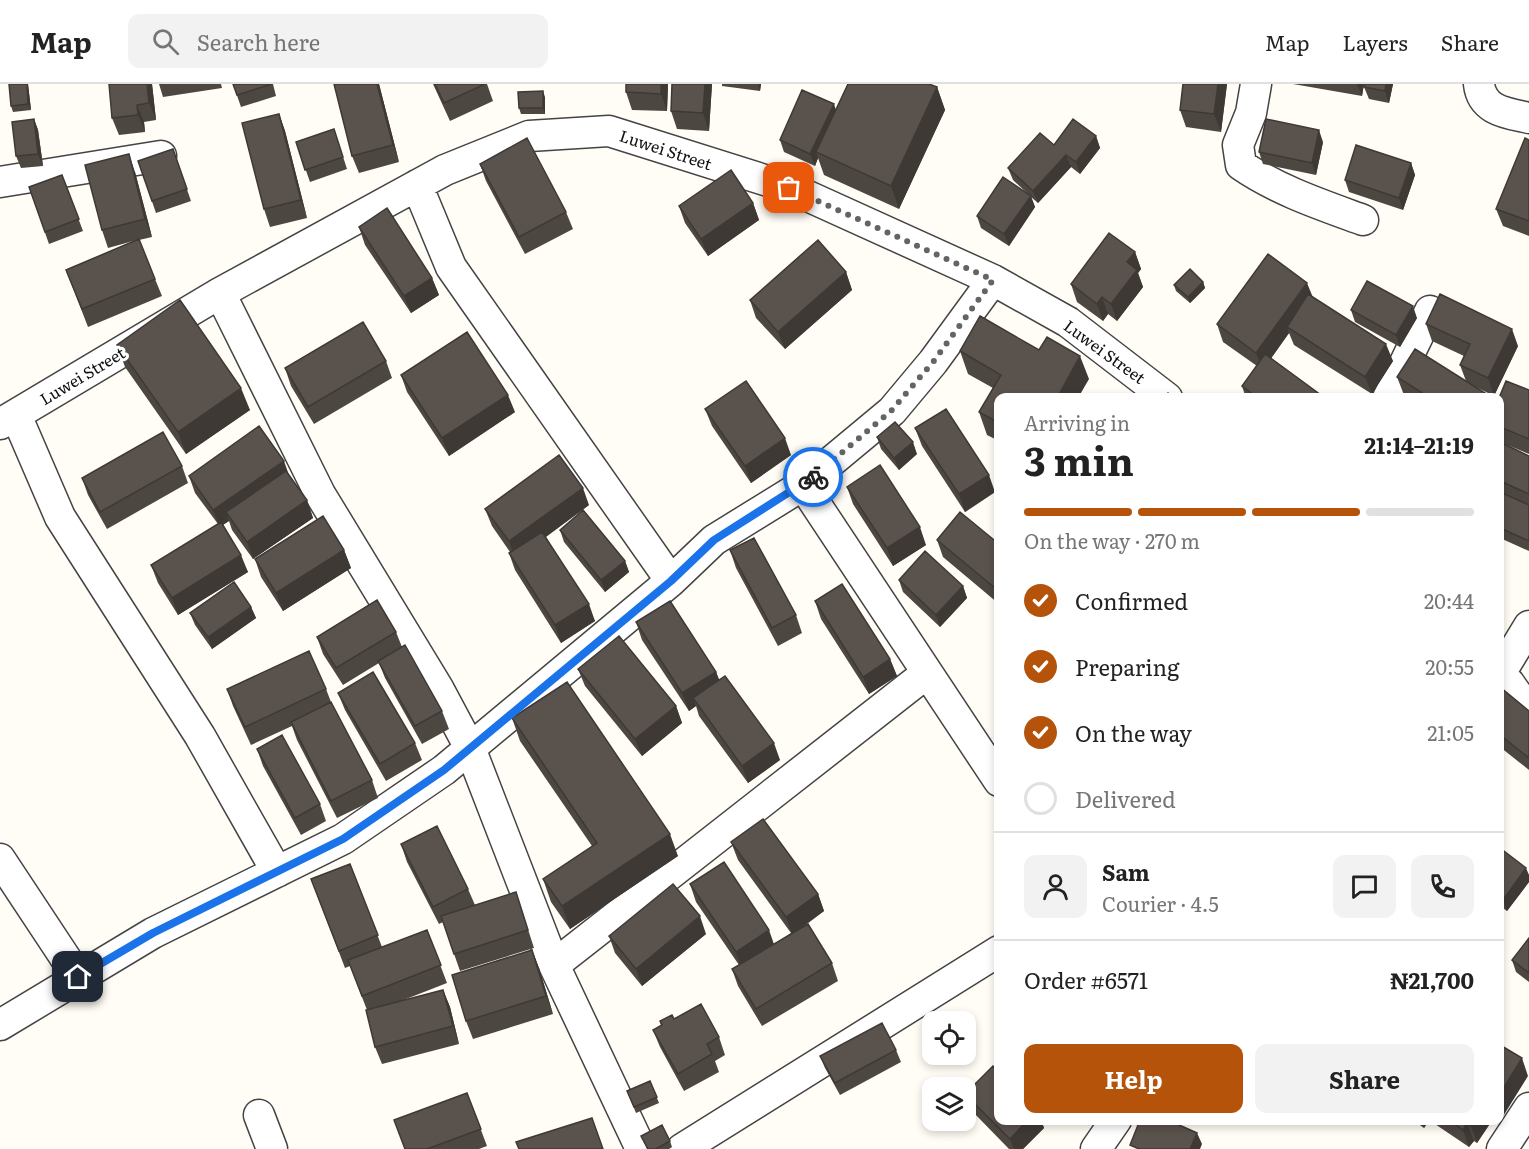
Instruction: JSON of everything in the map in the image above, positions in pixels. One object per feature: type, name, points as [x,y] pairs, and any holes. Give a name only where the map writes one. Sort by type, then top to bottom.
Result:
[{"type":"street","points":[[1256,84],[1251,113],[1238,145],[1241,165],[1310,200],[1363,220]]},
{"type":"street","points":[[1479,84],[1484,102],[1498,111],[1529,118]]},
{"type":"street","name":"Luwei Street","points":[[8,419],[220,293],[445,170],[529,136],[609,131],[789,188],[993,280],[1068,322],[1160,393]]},
{"type":"street","points":[[0,182],[161,156]]},
{"type":"street","points":[[417,185],[451,267],[671,581]]},
{"type":"street","points":[[0,1025],[153,933],[343,839],[444,770],[671,581],[714,540],[803,485],[891,411],[933,362],[993,280]]},
{"type":"street","points":[[220,293],[320,494],[438,688],[470,748],[554,965],[641,1149]]},
{"type":"street","points":[[1390,393],[1430,310]]},
{"type":"street","points":[[8,419],[60,517],[200,736],[277,872]]},
{"type":"street","points":[[803,485],[994,774]]},
{"type":"street","points":[[1504,678],[1529,626]]},
{"type":"street","points":[[554,965],[927,673]]},
{"type":"street","points":[[1504,681],[1529,706]]},
{"type":"street","points":[[0,859],[78,977]]},
{"type":"street","points":[[682,1149],[994,954]]},
{"type":"street","points":[[1502,1149],[1529,1108]]},
{"type":"street","points":[[259,1115],[272,1149]]},
{"type":"street","points":[[1096,1149],[1113,1125]]},
{"type":"building","points":[[9,84],[27,84],[28,104],[11,106]]},
{"type":"building","points":[[109,84],[147,84],[149,103],[137,105],[138,115],[112,118]]},
{"type":"building","points":[[233,84],[272,84],[237,95]]},
{"type":"building","points":[[334,84],[377,84],[393,145],[352,156]]},
{"type":"building","points":[[435,84],[485,84],[444,103]]},
{"type":"building","points":[[626,84],[661,84],[661,94],[626,92]]},
{"type":"building","points":[[672,84],[705,84],[703,113],[671,111]]},
{"type":"building","points":[[848,84],[929,84],[937,87],[891,186],[816,152]]},
{"type":"building","points":[[1183,84],[1218,84],[1214,114],[1180,110]]},
{"type":"building","points":[[1365,84],[1386,84],[1385,91],[1364,87]]},
{"type":"building","points":[[802,90],[834,104],[810,154],[780,140]]},
{"type":"building","points":[[543,91],[543,108],[519,108],[518,92]]},
{"type":"building","points":[[279,114],[301,200],[264,209],[242,123]]},
{"type":"building","points":[[34,119],[38,154],[16,156],[12,122]]},
{"type":"building","points":[[1073,119],[1096,136],[1076,162],[1066,155],[1033,191],[1008,168],[1040,133],[1054,145]]},
{"type":"building","points":[[1266,119],[1319,130],[1312,163],[1259,152]]},
{"type":"building","points":[[334,129],[343,157],[305,170],[296,142]]},
{"type":"building","points":[[527,138],[566,212],[519,237],[480,164]]},
{"type":"building","points":[[1525,138],[1529,140],[1529,221],[1496,209]]},
{"type":"building","points":[[1356,145],[1411,163],[1399,198],[1345,180]]},
{"type":"building","points":[[173,149],[187,189],[152,201],[138,161]]},
{"type":"building","points":[[129,154],[145,219],[102,230],[85,165]]},
{"type":"building","points":[[731,170],[753,203],[701,239],[679,206]]},
{"type":"building","points":[[62,175],[79,219],[45,232],[29,187]]},
{"type":"building","points":[[1003,177],[1031,196],[1004,234],[977,216]]},
{"type":"building","points":[[387,208],[432,278],[404,296],[359,227]]},
{"type":"building","points":[[1109,233],[1135,252],[1127,262],[1137,270],[1111,304],[1102,297],[1097,304],[1071,284]]},
{"type":"building","points":[[139,239],[155,279],[82,309],[66,270]]},
{"type":"building","points":[[818,240],[846,272],[778,332],[750,300]]},
{"type":"building","points":[[1268,254],[1307,283],[1256,353],[1217,324]]},
{"type":"building","points":[[1190,269],[1203,282],[1188,297],[1174,285]]},
{"type":"building","points":[[1367,281],[1413,306],[1396,335],[1351,310]]},
{"type":"building","points":[[1308,294],[1386,344],[1365,377],[1287,327]]},
{"type":"building","points":[[1440,294],[1512,329],[1488,378],[1460,365],[1470,344],[1426,324]]},
{"type":"building","points":[[180,300],[241,388],[178,432],[117,345]]},
{"type":"building","points":[[980,316],[1039,350],[1047,337],[1080,356],[1060,393],[994,393],[994,420],[979,412],[1001,375],[960,351]]},
{"type":"building","points":[[363,322],[386,361],[308,407],[285,368]]},
{"type":"building","points":[[467,332],[508,395],[442,438],[401,375]]},
{"type":"building","points":[[1415,349],[1485,393],[1422,393],[1397,377]]},
{"type":"building","points":[[1265,354],[1318,393],[1251,393],[1242,386]]},
{"type":"building","points":[[746,381],[785,438],[745,466],[705,409]]},
{"type":"building","points":[[1506,381],[1529,390],[1529,439],[1504,429],[1504,393],[1501,393]]},
{"type":"building","points":[[946,409],[989,475],[959,494],[915,428]]},
{"type":"building","points":[[895,422],[913,442],[894,458],[877,437]]},
{"type":"building","points":[[259,426],[284,461],[213,510],[189,476]]},
{"type":"building","points":[[163,432],[182,466],[100,512],[82,478]]},
{"type":"building","points":[[1504,444],[1529,456],[1529,494],[1504,483]]},
{"type":"building","points":[[559,455],[583,488],[509,541],[485,509]]},
{"type":"building","points":[[880,465],[920,527],[887,548],[847,487]]},
{"type":"building","points":[[286,471],[307,500],[247,542],[226,512]]},
{"type":"building","points":[[1504,494],[1529,505],[1529,541],[1504,530]]},
{"type":"building","points":[[583,510],[625,561],[601,580],[560,530]]},
{"type":"building","points":[[960,512],[994,540],[994,587],[937,540]]},
{"type":"building","points":[[323,516],[344,550],[276,593],[255,559]]},
{"type":"building","points":[[221,522],[241,555],[172,598],[151,565]]},
{"type":"building","points":[[542,532],[589,604],[555,625],[509,553]]},
{"type":"building","points":[[754,538],[796,615],[772,628],[730,550]]},
{"type":"building","points":[[925,551],[963,586],[936,615],[899,580]]},
{"type":"building","points":[[234,582],[251,607],[208,637],[190,613]]},
{"type":"building","points":[[842,584],[890,659],[863,677],[815,601]]},
{"type":"building","points":[[377,600],[396,632],[336,668],[317,637]]},
{"type":"building","points":[[670,601],[716,672],[682,693],[636,622]]},
{"type":"building","points":[[619,636],[676,706],[635,739],[578,669]]},
{"type":"building","points":[[405,645],[442,711],[415,726],[378,661]]},
{"type":"building","points":[[309,651],[326,689],[245,727],[227,689]]},
{"type":"building","points":[[373,672],[415,743],[380,764],[338,693]]},
{"type":"building","points":[[725,676],[774,743],[742,766],[693,698]]},
{"type":"building","points":[[567,682],[670,834],[562,906],[543,879],[597,843],[512,718]]},
{"type":"building","points":[[1504,690],[1529,711],[1529,758],[1504,738]]},
{"type":"building","points":[[331,702],[372,780],[331,801],[291,722]]},
{"type":"building","points":[[282,735],[320,804],[295,818],[257,749]]},
{"type":"building","points":[[763,819],[818,894],[786,917],[731,842]]},
{"type":"building","points":[[437,826],[468,889],[433,907],[401,844]]},
{"type":"building","points":[[1504,851],[1526,868],[1504,899]]},
{"type":"building","points":[[724,862],[769,930],[736,952],[690,884]]},
{"type":"building","points":[[350,864],[378,935],[339,951],[311,879]]},
{"type":"building","points":[[673,884],[700,916],[636,969],[609,936]]},
{"type":"building","points":[[516,892],[528,930],[454,954],[441,916]]},
{"type":"building","points":[[808,924],[832,963],[756,1009],[732,969]]},
{"type":"building","points":[[427,930],[441,965],[362,996],[348,960]]},
{"type":"building","points":[[1529,938],[1529,973],[1512,960]]},
{"type":"building","points":[[532,950],[546,996],[466,1021],[452,975]]},
{"type":"building","points":[[443,990],[453,1026],[375,1047],[366,1010]]},
{"type":"building","points":[[701,1004],[719,1037],[707,1044],[712,1054],[678,1074],[653,1030],[662,1025],[660,1021],[672,1015],[674,1019]]},
{"type":"building","points":[[882,1023],[896,1050],[835,1083],[820,1056]]},
{"type":"building","points":[[1504,1047],[1522,1058],[1504,1087]]},
{"type":"building","points":[[993,1066],[994,1067],[994,1123],[976,1105],[976,1083]]},
{"type":"building","points":[[650,1081],[657,1097],[634,1107],[627,1091]]},
{"type":"building","points":[[467,1093],[481,1129],[427,1149],[405,1149],[394,1120]]},
{"type":"building","points":[[592,1118],[603,1149],[519,1149],[516,1142]]},
{"type":"building","points":[[662,1125],[670,1141],[656,1149],[648,1149],[641,1136]]},
{"type":"building","points":[[996,1125],[1023,1125],[1010,1139]]},
{"type":"building","points":[[1138,1125],[1179,1125],[1197,1133],[1190,1149],[1139,1149],[1130,1145]]},
{"type":"building","points":[[1456,1125],[1466,1125],[1463,1130]]},
{"type":"way so far","points":[[789,188],[993,280],[933,362],[891,411],[813,477]]},
{"type":"route","points":[[78,977],[153,933],[343,839],[444,770],[671,581],[714,540],[813,477]]}]
